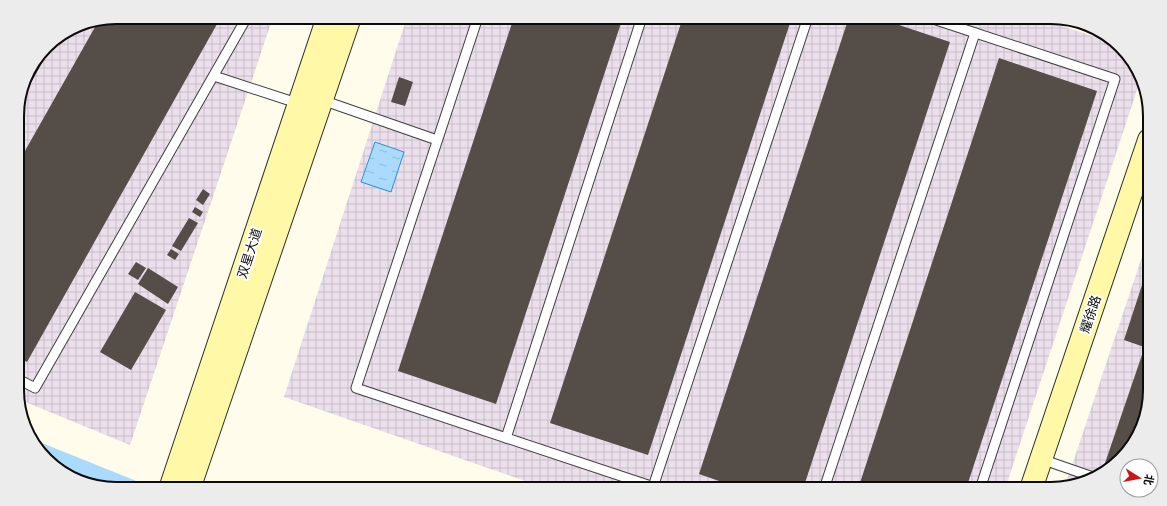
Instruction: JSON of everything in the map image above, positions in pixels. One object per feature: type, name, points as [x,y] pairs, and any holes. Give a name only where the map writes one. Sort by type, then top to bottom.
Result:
[{"type":"street","name":"双星大道","points":[[313,104],[327,24]]},
{"type":"street","name":"双星大道","points":[[182,481],[313,104],[347,24]]},
{"type":"street","name":"耀徐路","points":[[1033,482],[1143,158]]},
{"type":"lane","points":[[24,382],[34,388],[243,24]]},
{"type":"lane","points":[[476,24],[356,388],[639,482]]},
{"type":"lane","points":[[506,438],[640,24]]},
{"type":"lane","points":[[659,482],[806,24]]},
{"type":"lane","points":[[948,24],[1115,79],[982,482]]},
{"type":"lane","points":[[826,482],[975,33]]},
{"type":"lane","points":[[214,76],[437,140]]},
{"type":"lane","points":[[1041,459],[1087,475]]},
{"type":"shaded area","points":[[116,24],[271,24],[130,445],[25,402],[24,110],[27,92],[36,70],[55,47],[70,36],[92,27]]},
{"type":"shaded area","points":[[405,24],[1051,24],[1058,25],[1102,39],[1124,60],[1136,81],[1138,87],[1007,482],[528,482],[284,397]]},
{"type":"shaded area","points":[[1143,254],[1143,396],[1140,414],[1131,436],[1112,459],[1092,473],[1067,480]]},
{"type":"water","points":[[375,142],[404,152],[391,192],[361,182]]},
{"type":"building","points":[[116,24],[217,24],[27,362],[24,360],[24,153],[95,26]]},
{"type":"building","points":[[512,24],[621,24],[496,404],[398,371]]},
{"type":"building","points":[[681,24],[790,24],[648,455],[550,423]]},
{"type":"building","points":[[847,24],[896,24],[950,42],[805,482],[722,482],[699,474]]},
{"type":"building","points":[[999,58],[1097,91],[968,482],[860,482]]},
{"type":"building","points":[[399,77],[413,82],[405,106],[391,102]]},
{"type":"building","points":[[203,189],[210,194],[203,205],[196,200]]},
{"type":"building","points":[[195,207],[203,212],[200,217],[192,212]]},
{"type":"building","points":[[189,218],[198,223],[181,251],[172,246]]},
{"type":"building","points":[[171,249],[179,254],[175,260],[167,255]]},
{"type":"building","points":[[136,262],[146,268],[138,280],[128,274]]},
{"type":"building","points":[[148,268],[178,287],[168,304],[138,284]]},
{"type":"building","points":[[1143,282],[1143,347],[1124,340]]},
{"type":"building","points":[[135,292],[166,310],[131,370],[100,352]]},
{"type":"building","points":[[1143,352],[1143,396],[1140,414],[1131,436],[1120,451],[1104,465]]},
{"type":"waterway","points":[[55,458],[113,482]]}]
